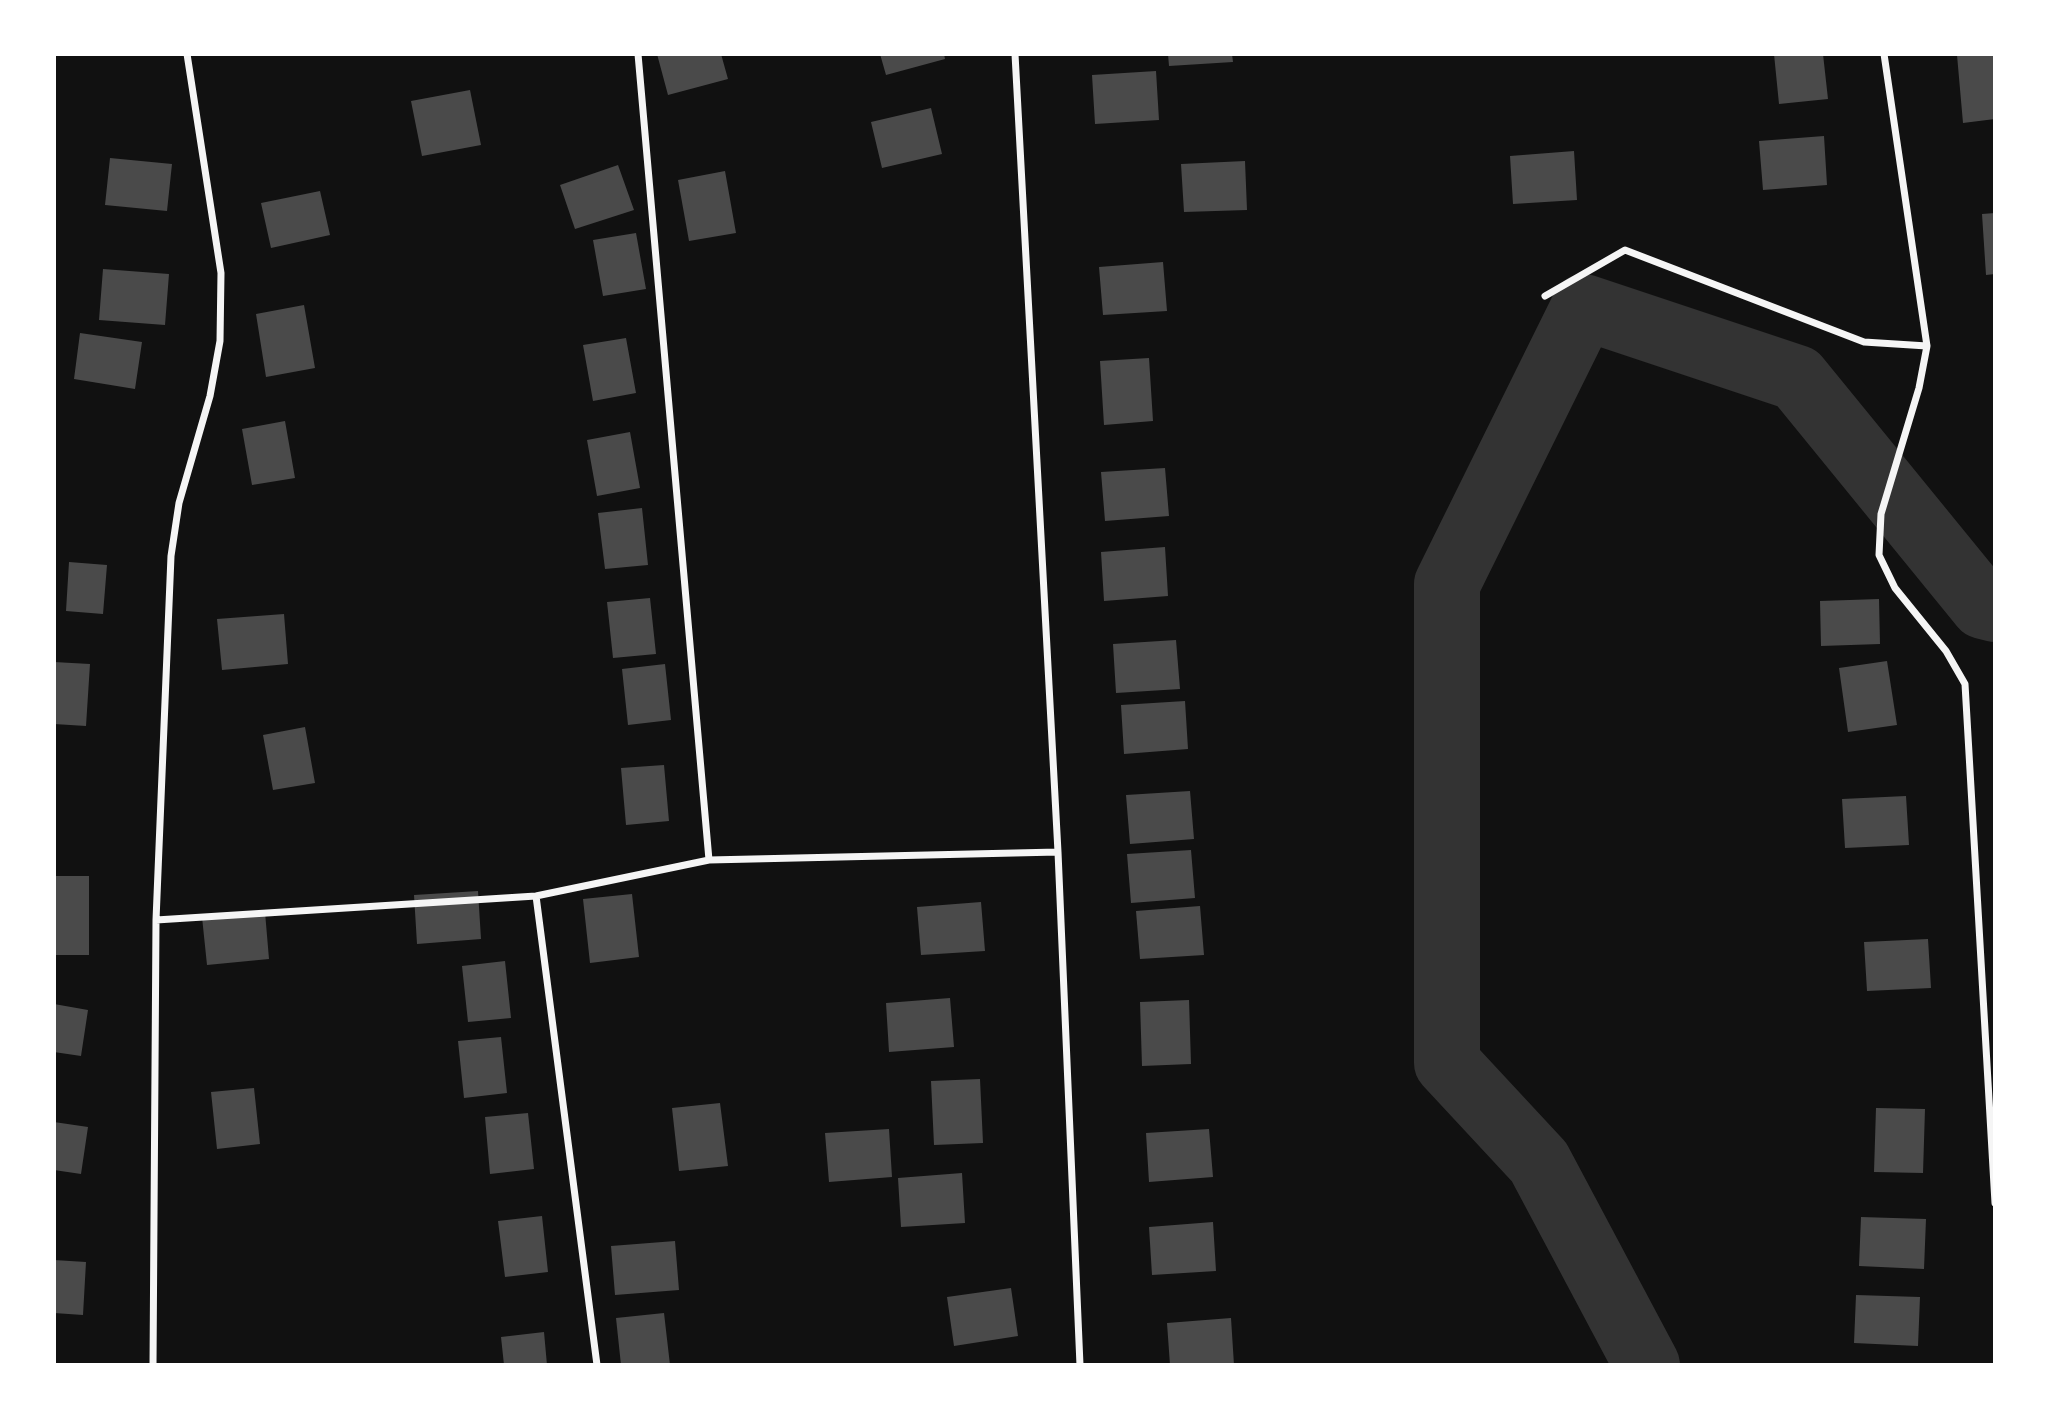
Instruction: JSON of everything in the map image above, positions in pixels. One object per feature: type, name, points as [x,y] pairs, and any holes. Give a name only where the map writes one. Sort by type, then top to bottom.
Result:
[{"type":"street","points":[[153,1365],[156,920],[171,556],[180,503],[210,396],[220,341],[221,273],[187,54]]},
{"type":"street","points":[[638,54],[709,860]]},
{"type":"street","points":[[1015,54],[1058,852],[1080,1365]]},
{"type":"street","points":[[1884,54],[1927,346],[1905,440],[1881,514],[1879,555],[1895,588],[1946,651],[1965,684],[1995,1203]]},
{"type":"street","points":[[1545,296],[1625,250],[1864,342],[1927,346]]},
{"type":"street","points":[[156,920],[536,896],[709,860],[1058,852]]},
{"type":"street","points":[[536,896],[597,1365]]},
{"type":"building","points":[[657,54],[721,54],[728,79],[668,95]]},
{"type":"building","points":[[880,54],[944,54],[945,59],[886,75]]},
{"type":"building","points":[[1168,54],[1232,54],[1233,62],[1169,66]]},
{"type":"building","points":[[1774,54],[1823,54],[1828,99],[1779,104]]},
{"type":"building","points":[[1995,54],[1995,119],[1963,123],[1957,55]]},
{"type":"building","points":[[1156,71],[1159,120],[1095,124],[1092,75]]},
{"type":"building","points":[[470,90],[481,145],[422,156],[411,101]]},
{"type":"building","points":[[931,108],[942,154],[882,168],[871,122]]},
{"type":"building","points":[[1824,136],[1827,185],[1763,190],[1759,141]]},
{"type":"building","points":[[1574,151],[1577,200],[1513,204],[1510,156]]},
{"type":"building","points":[[110,158],[172,164],[167,211],[105,205]]},
{"type":"building","points":[[1245,161],[1247,210],[1184,212],[1181,164]]},
{"type":"building","points":[[618,165],[634,210],[575,229],[560,185]]},
{"type":"building","points":[[725,171],[736,233],[689,241],[678,180]]},
{"type":"building","points":[[320,191],[330,235],[271,248],[261,203]]},
{"type":"building","points":[[1995,213],[1995,274],[1986,275],[1982,214]]},
{"type":"building","points":[[636,233],[646,289],[603,296],[593,240]]},
{"type":"building","points":[[1163,262],[1167,311],[1103,315],[1099,267]]},
{"type":"building","points":[[103,269],[169,274],[165,325],[99,320]]},
{"type":"building","points":[[304,305],[315,368],[266,377],[256,314]]},
{"type":"building","points":[[80,333],[142,342],[135,389],[74,379]]},
{"type":"building","points":[[626,338],[636,393],[593,401],[583,345]]},
{"type":"building","points":[[1149,358],[1153,421],[1104,425],[1100,361]]},
{"type":"building","points":[[285,421],[295,478],[252,485],[242,429]]},
{"type":"building","points":[[630,432],[640,488],[597,496],[587,440]]},
{"type":"building","points":[[1165,468],[1169,516],[1105,521],[1101,472]]},
{"type":"building","points":[[642,508],[648,565],[605,569],[598,513]]},
{"type":"building","points":[[1165,547],[1168,596],[1104,601],[1101,552]]},
{"type":"building","points":[[69,562],[107,565],[103,614],[66,611]]},
{"type":"building","points":[[650,598],[656,654],[613,658],[607,602]]},
{"type":"building","points":[[1879,599],[1880,644],[1821,646],[1820,601]]},
{"type":"building","points":[[284,614],[288,664],[222,670],[217,619]]},
{"type":"building","points":[[1176,640],[1180,689],[1116,693],[1113,644]]},
{"type":"building","points":[[1887,661],[1897,725],[1848,732],[1839,668]]},
{"type":"building","points":[[54,662],[90,664],[86,726],[54,724]]},
{"type":"building","points":[[665,664],[671,720],[628,725],[622,669]]},
{"type":"building","points":[[1185,701],[1188,749],[1124,754],[1121,705]]},
{"type":"building","points":[[305,727],[315,783],[273,790],[263,735]]},
{"type":"building","points":[[664,765],[669,821],[626,825],[621,768]]},
{"type":"building","points":[[1190,791],[1194,839],[1130,844],[1126,795]]},
{"type":"building","points":[[1906,796],[1909,845],[1845,848],[1842,799]]},
{"type":"building","points":[[1191,850],[1195,898],[1131,903],[1127,854]]},
{"type":"building","points":[[54,876],[89,876],[89,955],[54,955]]},
{"type":"building","points":[[478,891],[481,939],[417,944],[414,895]]},
{"type":"building","points":[[632,894],[639,957],[590,963],[583,899]]},
{"type":"building","points":[[981,902],[985,951],[921,955],[917,907]]},
{"type":"building","points":[[1200,906],[1204,955],[1140,959],[1136,911]]},
{"type":"building","points":[[265,912],[269,959],[207,965],[202,917]]},
{"type":"building","points":[[1928,939],[1931,988],[1867,991],[1864,942]]},
{"type":"building","points":[[505,961],[511,1018],[468,1022],[462,966]]},
{"type":"building","points":[[950,998],[954,1047],[889,1052],[886,1003]]},
{"type":"building","points":[[1189,1000],[1191,1064],[1142,1066],[1140,1002]]},
{"type":"building","points":[[54,1004],[88,1010],[81,1056],[54,1052]]},
{"type":"building","points":[[501,1037],[507,1093],[464,1098],[458,1041]]},
{"type":"building","points":[[980,1079],[983,1143],[934,1145],[931,1081]]},
{"type":"building","points":[[254,1088],[260,1144],[217,1149],[211,1092]]},
{"type":"building","points":[[720,1103],[728,1166],[679,1171],[672,1108]]},
{"type":"building","points":[[1876,1108],[1925,1109],[1923,1173],[1874,1172]]},
{"type":"building","points":[[528,1113],[534,1169],[490,1174],[485,1117]]},
{"type":"building","points":[[54,1122],[88,1127],[81,1174],[54,1170]]},
{"type":"building","points":[[889,1129],[892,1177],[829,1182],[825,1133]]},
{"type":"building","points":[[1209,1129],[1213,1177],[1149,1182],[1146,1133]]},
{"type":"building","points":[[962,1173],[965,1223],[901,1227],[898,1178]]},
{"type":"building","points":[[542,1216],[548,1272],[505,1277],[498,1221]]},
{"type":"building","points":[[1861,1217],[1926,1219],[1924,1269],[1859,1266]]},
{"type":"building","points":[[1213,1222],[1216,1271],[1152,1275],[1149,1227]]},
{"type":"building","points":[[675,1241],[679,1290],[615,1295],[611,1246]]},
{"type":"building","points":[[54,1260],[86,1262],[83,1315],[54,1313]]},
{"type":"building","points":[[1011,1288],[1018,1336],[954,1346],[947,1297]]},
{"type":"building","points":[[1856,1295],[1920,1297],[1918,1346],[1854,1343]]},
{"type":"building","points":[[664,1313],[670,1365],[621,1365],[616,1318]]},
{"type":"building","points":[[1231,1318],[1234,1365],[1170,1365],[1167,1323]]},
{"type":"building","points":[[544,1332],[547,1365],[504,1365],[501,1337]]},
{"type":"waterway","points":[[1647,1365],[1539,1162],[1447,1063],[1447,584],[1584,307],[1797,378],[1983,606],[1995,609]]}]
